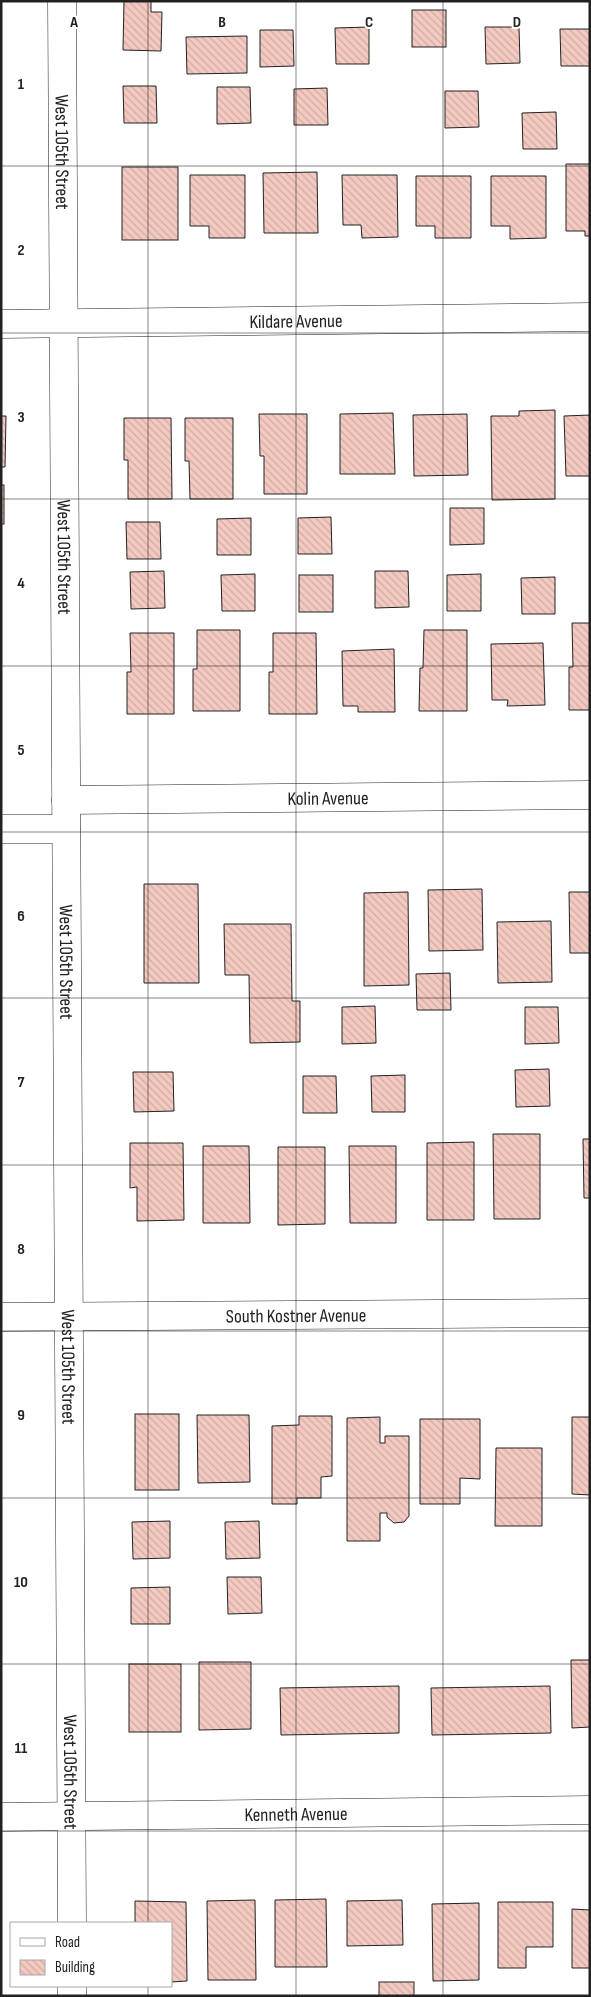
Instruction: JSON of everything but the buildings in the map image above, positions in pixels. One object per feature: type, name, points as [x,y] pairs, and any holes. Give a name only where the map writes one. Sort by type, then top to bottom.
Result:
[{"type":"street","name":"West 105th Street","points":[[62,1],[72,1922]]},
{"type":"street","name":"Kildare Avenue","points":[[1,324],[590,317]]},
{"type":"street","name":"Kolin Avenue","points":[[66,800],[590,795]]},
{"type":"street","points":[[1,829],[66,828]]},
{"type":"street","name":"South Kostner Avenue","points":[[1,1317],[590,1313]]},
{"type":"street","name":"Kenneth Avenue","points":[[1,1816],[590,1810]]}]
